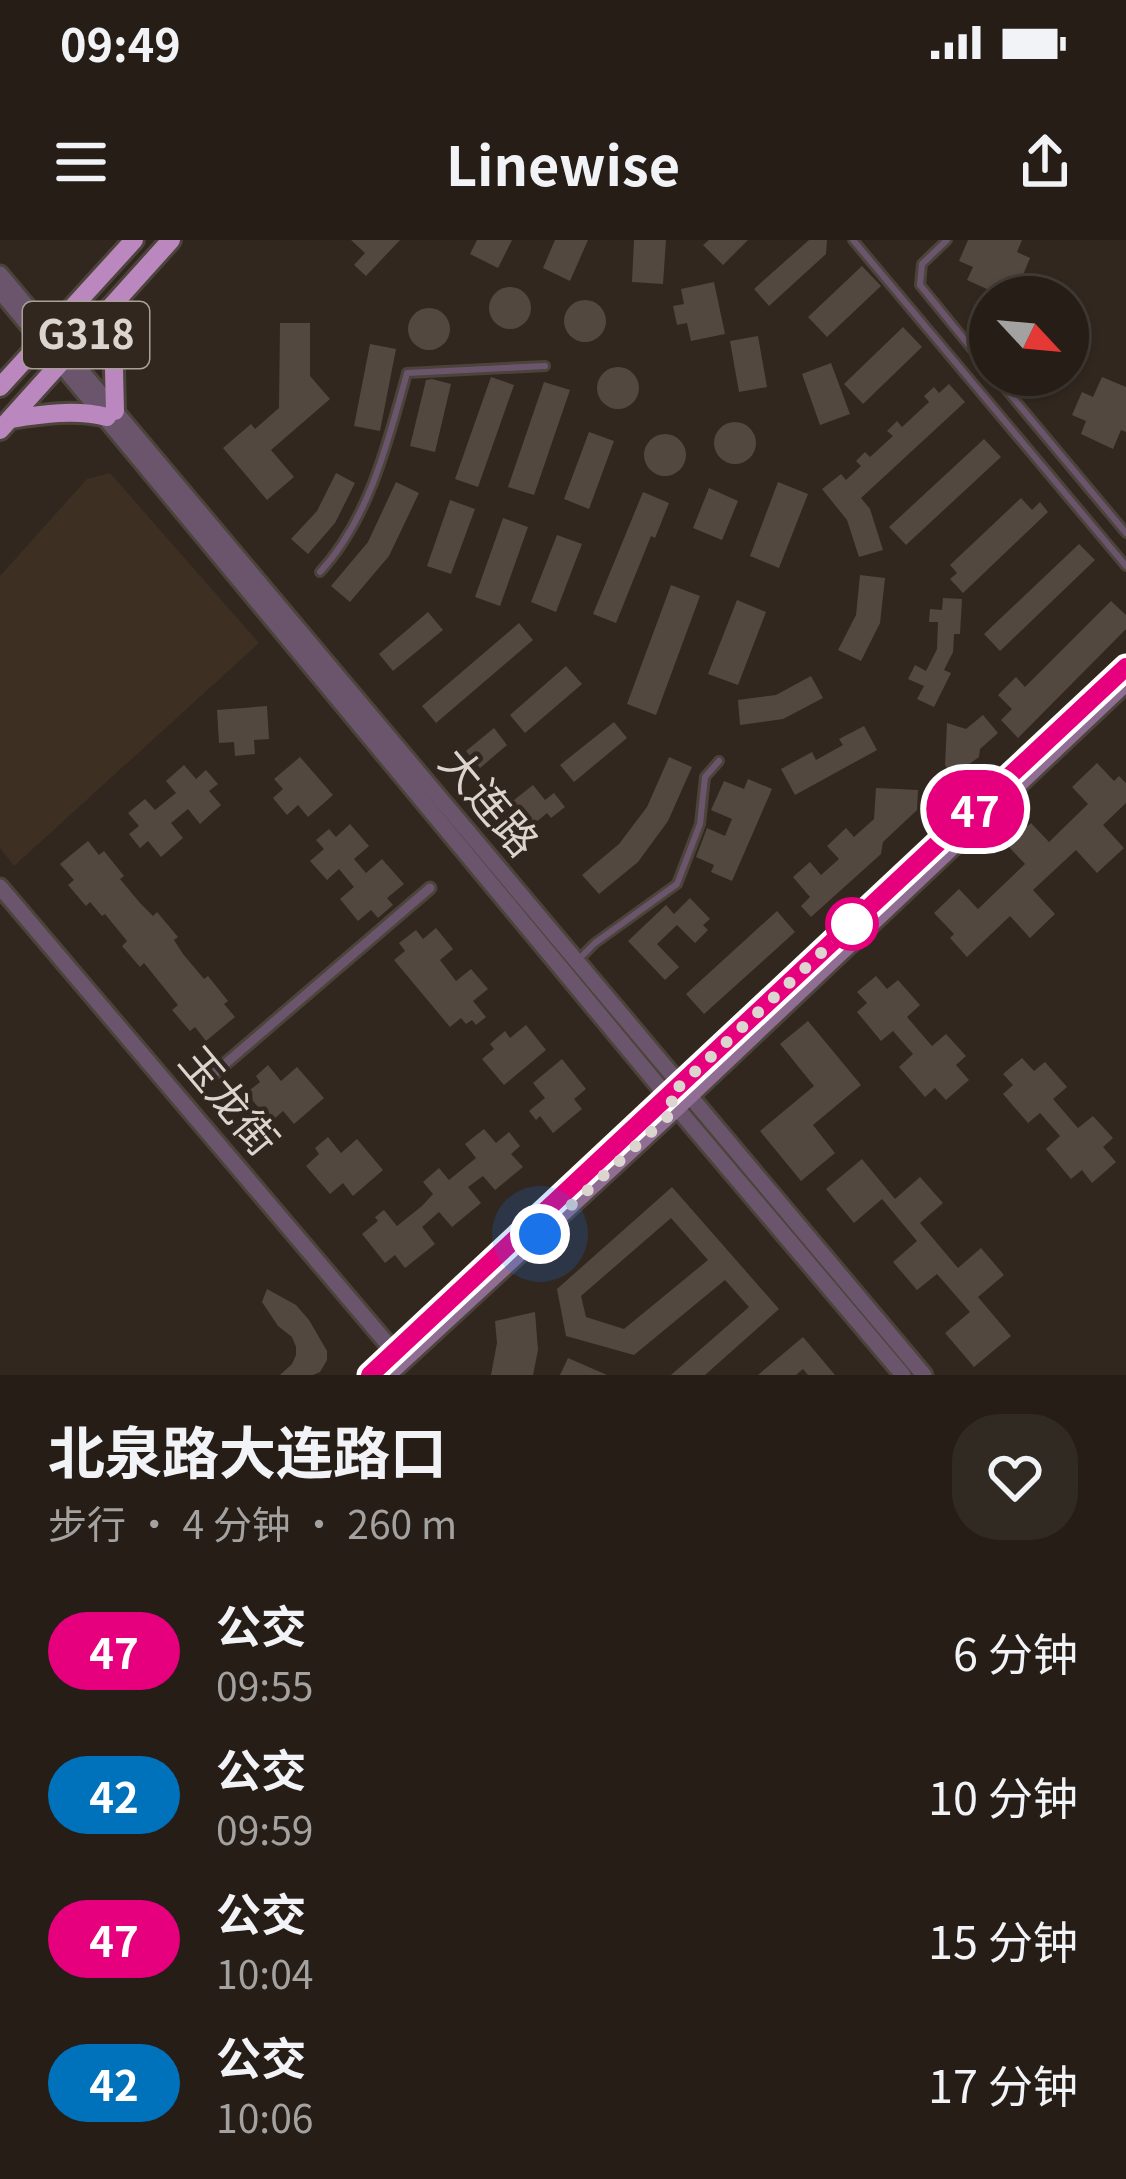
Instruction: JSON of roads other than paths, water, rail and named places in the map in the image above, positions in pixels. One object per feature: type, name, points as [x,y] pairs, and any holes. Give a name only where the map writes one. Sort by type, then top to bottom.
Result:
[{"type":"highway","name":"G318","points":[[0,387],[134,240]]},
{"type":"highway","name":"G318","points":[[5,424],[171,240]]},
{"type":"highway","points":[[5,424],[77,413],[111,414],[116,301]]},
{"type":"main road","points":[[678,1097],[1126,667]]},
{"type":"main road","points":[[370,1375],[395,1363],[1126,682]]},
{"type":"street","name":"大连路","points":[[0,274],[46,336],[903,1375]]},
{"type":"street","name":"大连路","points":[[0,291],[46,336]]},
{"type":"street","name":"玉龙街","points":[[0,887],[395,1363]]},
{"type":"street","points":[[212,1076],[430,888]]},
{"type":"street","name":"大连路","points":[[678,1097],[924,1375]]},
{"type":"lane","points":[[854,240],[1126,566]]},
{"type":"lane","points":[[947,240],[922,264],[920,285],[969,345]]},
{"type":"lane","points":[[320,572],[340,551],[382,462],[407,373],[545,366]]},
{"type":"lane","points":[[1011,396],[1126,532]]},
{"type":"lane","points":[[571,968],[595,943],[677,884],[700,824],[705,777],[719,761]]}]
